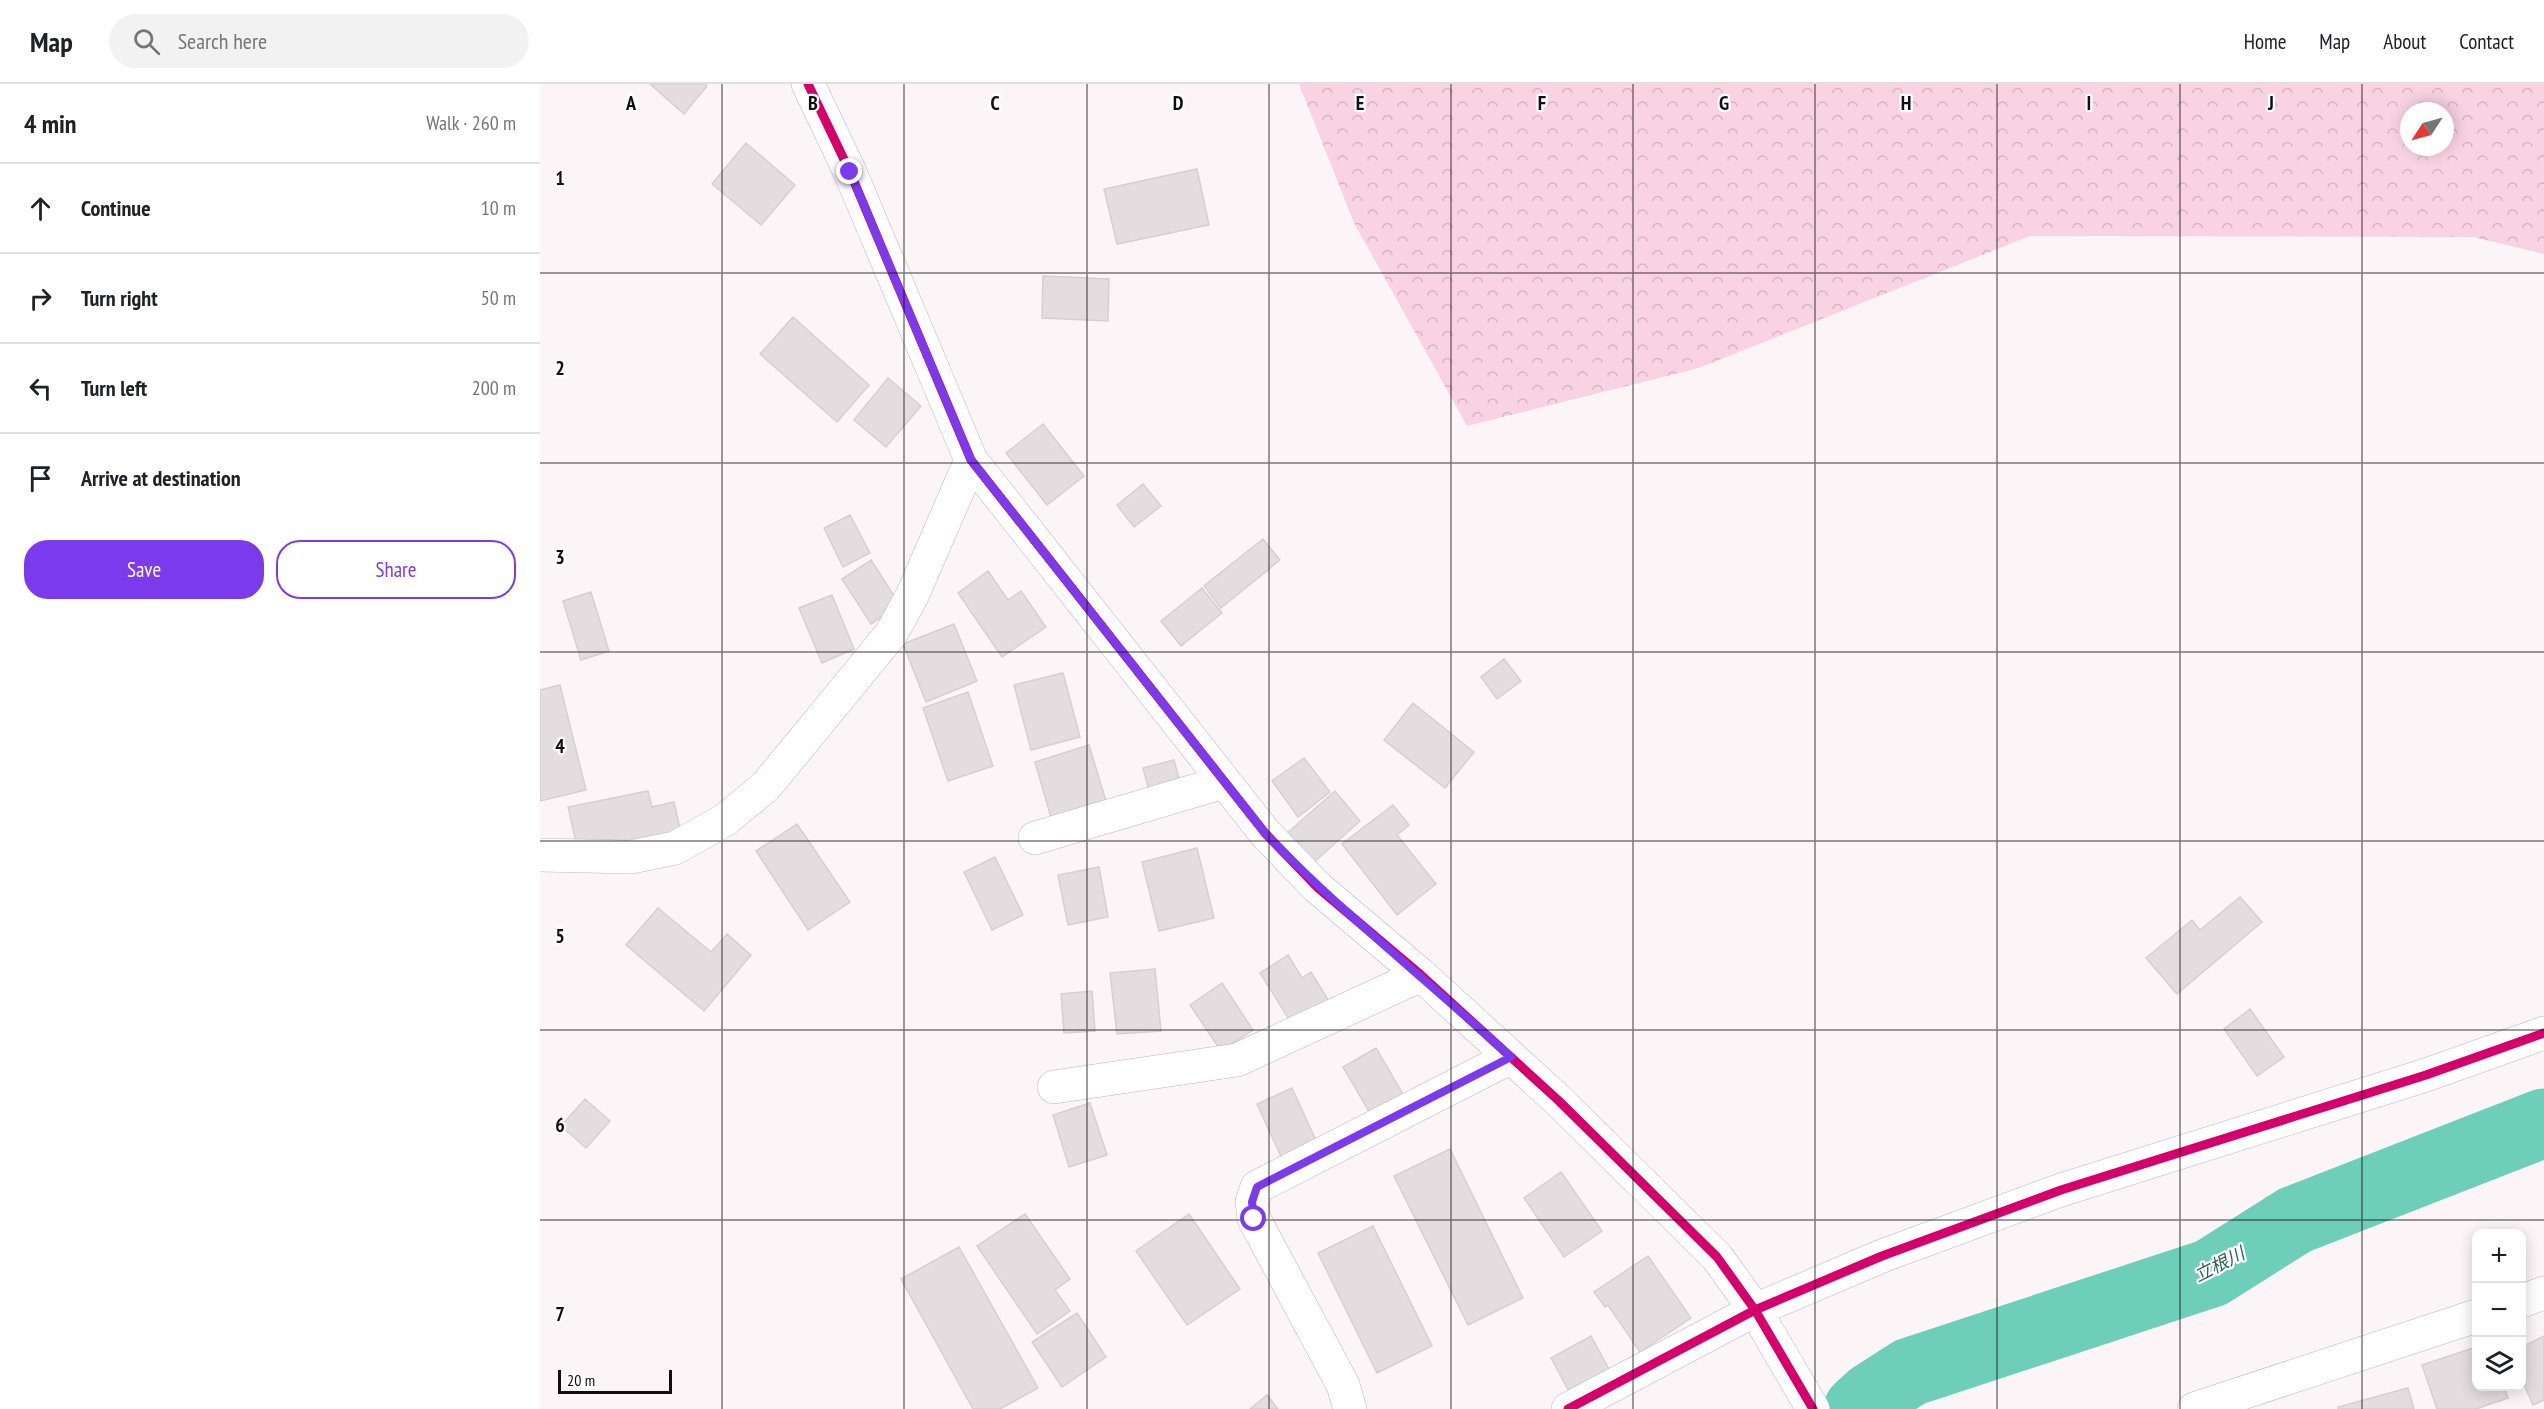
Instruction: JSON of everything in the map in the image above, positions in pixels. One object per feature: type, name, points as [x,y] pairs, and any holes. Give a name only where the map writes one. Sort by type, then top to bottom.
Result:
[{"type":"street","points":[[808,84],[850,172],[971,460],[1265,833],[1317,887],[1421,975],[1559,1101],[1717,1257],[1758,1315],[1813,1409]]},
{"type":"street","points":[[540,855],[631,857],[675,848],[725,820],[766,786],[891,634],[912,596],[971,460]]},
{"type":"street","points":[[1035,838],[1224,782]]},
{"type":"street","points":[[1054,1087],[1237,1060],[1421,975]]},
{"type":"street","points":[[1568,1409],[1882,1256],[2061,1190],[2426,1075],[2544,1033]]},
{"type":"street","points":[[1350,1409],[1343,1385],[1254,1219],[1252,1202],[1257,1187],[1511,1057]]},
{"type":"street","points":[[2526,1300],[2544,1293]]},
{"type":"street","points":[[2194,1409],[2472,1317]]},
{"type":"green space","points":[[1299,84],[2544,84],[2544,254],[2473,237],[2030,236],[1699,368],[1467,426],[1354,223]]},
{"type":"building","points":[[650,84],[705,84],[707,86],[684,114]]},
{"type":"building","points":[[746,143],[795,185],[761,225],[712,184]]},
{"type":"building","points":[[1197,169],[1209,225],[1117,244],[1104,189]]},
{"type":"building","points":[[1043,276],[1109,279],[1108,321],[1042,318]]},
{"type":"building","points":[[793,317],[869,385],[837,422],[760,354]]},
{"type":"building","points":[[888,378],[921,406],[886,447],[854,420]]},
{"type":"building","points":[[1043,424],[1084,476],[1047,505],[1006,453]]},
{"type":"building","points":[[1143,484],[1161,506],[1134,527],[1117,505]]},
{"type":"building","points":[[850,515],[870,553],[843,567],[824,528]]},
{"type":"building","points":[[1263,539],[1280,560],[1221,608],[1204,586]]},
{"type":"building","points":[[871,560],[900,605],[871,624],[842,579]]},
{"type":"building","points":[[988,571],[1008,600],[1021,591],[1046,627],[1002,657],[958,593]]},
{"type":"building","points":[[1202,588],[1222,613],[1181,646],[1161,621]]},
{"type":"building","points":[[591,592],[609,651],[581,660],[563,601]]},
{"type":"building","points":[[832,595],[854,649],[822,663],[799,608]]},
{"type":"building","points":[[954,624],[977,681],[926,702],[903,644]]},
{"type":"building","points":[[1504,659],[1521,681],[1497,699],[1481,677]]},
{"type":"building","points":[[1063,673],[1080,737],[1031,750],[1014,685]]},
{"type":"building","points":[[560,685],[586,790],[540,801],[540,690]]},
{"type":"building","points":[[968,692],[993,766],[948,781],[923,708]]},
{"type":"building","points":[[1413,703],[1474,752],[1445,788],[1384,740]]},
{"type":"building","points":[[1089,745],[1109,811],[1054,828],[1035,762]]},
{"type":"building","points":[[1304,758],[1330,792],[1298,817],[1272,781]]},
{"type":"building","points":[[1174,760],[1182,790],[1151,798],[1143,768]]},
{"type":"building","points":[[648,791],[652,807],[674,802],[681,833],[579,855],[568,807]]},
{"type":"building","points":[[1335,791],[1360,821],[1312,864],[1286,834]]},
{"type":"building","points":[[1393,805],[1409,825],[1397,835],[1436,884],[1397,915],[1342,844]]},
{"type":"building","points":[[797,824],[850,902],[808,930],[756,851]]},
{"type":"building","points":[[1197,848],[1214,918],[1159,931],[1142,862]]},
{"type":"building","points":[[995,857],[1023,915],[992,930],[964,872]]},
{"type":"building","points":[[1099,867],[1108,917],[1068,925],[1058,875]]},
{"type":"building","points":[[2240,897],[2262,922],[2177,994],[2146,958],[2192,920],[2200,930]]},
{"type":"building","points":[[658,908],[711,952],[727,934],[751,955],[704,1011],[626,945]]},
{"type":"building","points":[[1288,955],[1302,978],[1311,972],[1329,1001],[1292,1024],[1260,973]]},
{"type":"building","points":[[1155,969],[1161,1031],[1117,1034],[1110,973]]},
{"type":"building","points":[[1222,983],[1253,1030],[1221,1051],[1190,1005]]},
{"type":"building","points":[[1092,991],[1095,1031],[1064,1033],[1061,994]]},
{"type":"building","points":[[2250,1009],[2284,1057],[2257,1076],[2224,1029]]},
{"type":"building","points":[[1376,1048],[1404,1096],[1371,1115],[1343,1067]]},
{"type":"building","points":[[1292,1088],[1318,1145],[1283,1161],[1257,1104]]},
{"type":"building","points":[[585,1099],[610,1121],[586,1148],[561,1126]]},
{"type":"building","points":[[1090,1103],[1107,1155],[1069,1167],[1053,1115]]},
{"type":"building","points":[[1450,1149],[1523,1298],[1468,1325],[1394,1176]]},
{"type":"building","points":[[1561,1172],[1602,1231],[1564,1257],[1524,1198]]},
{"type":"building","points":[[1025,1214],[1070,1279],[1055,1290],[1070,1311],[1037,1334],[977,1246]]},
{"type":"building","points":[[1189,1214],[1240,1289],[1187,1325],[1136,1251]]},
{"type":"building","points":[[1373,1226],[1432,1346],[1377,1373],[1318,1253]]},
{"type":"building","points":[[959,1247],[1038,1388],[1000,1409],[973,1409],[901,1279]]},
{"type":"building","points":[[1648,1256],[1691,1318],[1640,1352],[1608,1305],[1605,1307],[1594,1292]]},
{"type":"building","points":[[1077,1313],[1106,1357],[1062,1387],[1032,1342]]},
{"type":"building","points":[[1591,1336],[1610,1371],[1570,1393],[1551,1358]]},
{"type":"building","points":[[2544,1336],[2544,1400],[2533,1405],[2526,1389],[2526,1345]]},
{"type":"building","points":[[2472,1348],[2472,1391],[2506,1391],[2508,1398],[2476,1409],[2437,1409],[2422,1365]]},
{"type":"building","points":[[2408,1388],[2414,1409],[2338,1409],[2338,1407]]},
{"type":"building","points":[[1267,1395],[1278,1409],[1250,1409]]},
{"type":"waterway","name":"立根川","points":[[1858,1409],[1871,1397],[1910,1372],[2211,1273],[2295,1220],[2544,1123]]},
{"type":"cycle path","points":[[808,84],[850,172],[971,460],[1265,833],[1317,887],[1421,975],[1559,1101],[1717,1257],[1755,1310],[1813,1409]]},
{"type":"cycle path","points":[[1568,1409],[1755,1310],[1882,1256],[2061,1190],[2426,1075],[2544,1033]]},
{"type":"route","points":[[850,172],[971,460],[1265,833],[1317,887],[1421,975],[1511,1057],[1257,1187],[1252,1202],[1254,1219]]}]
